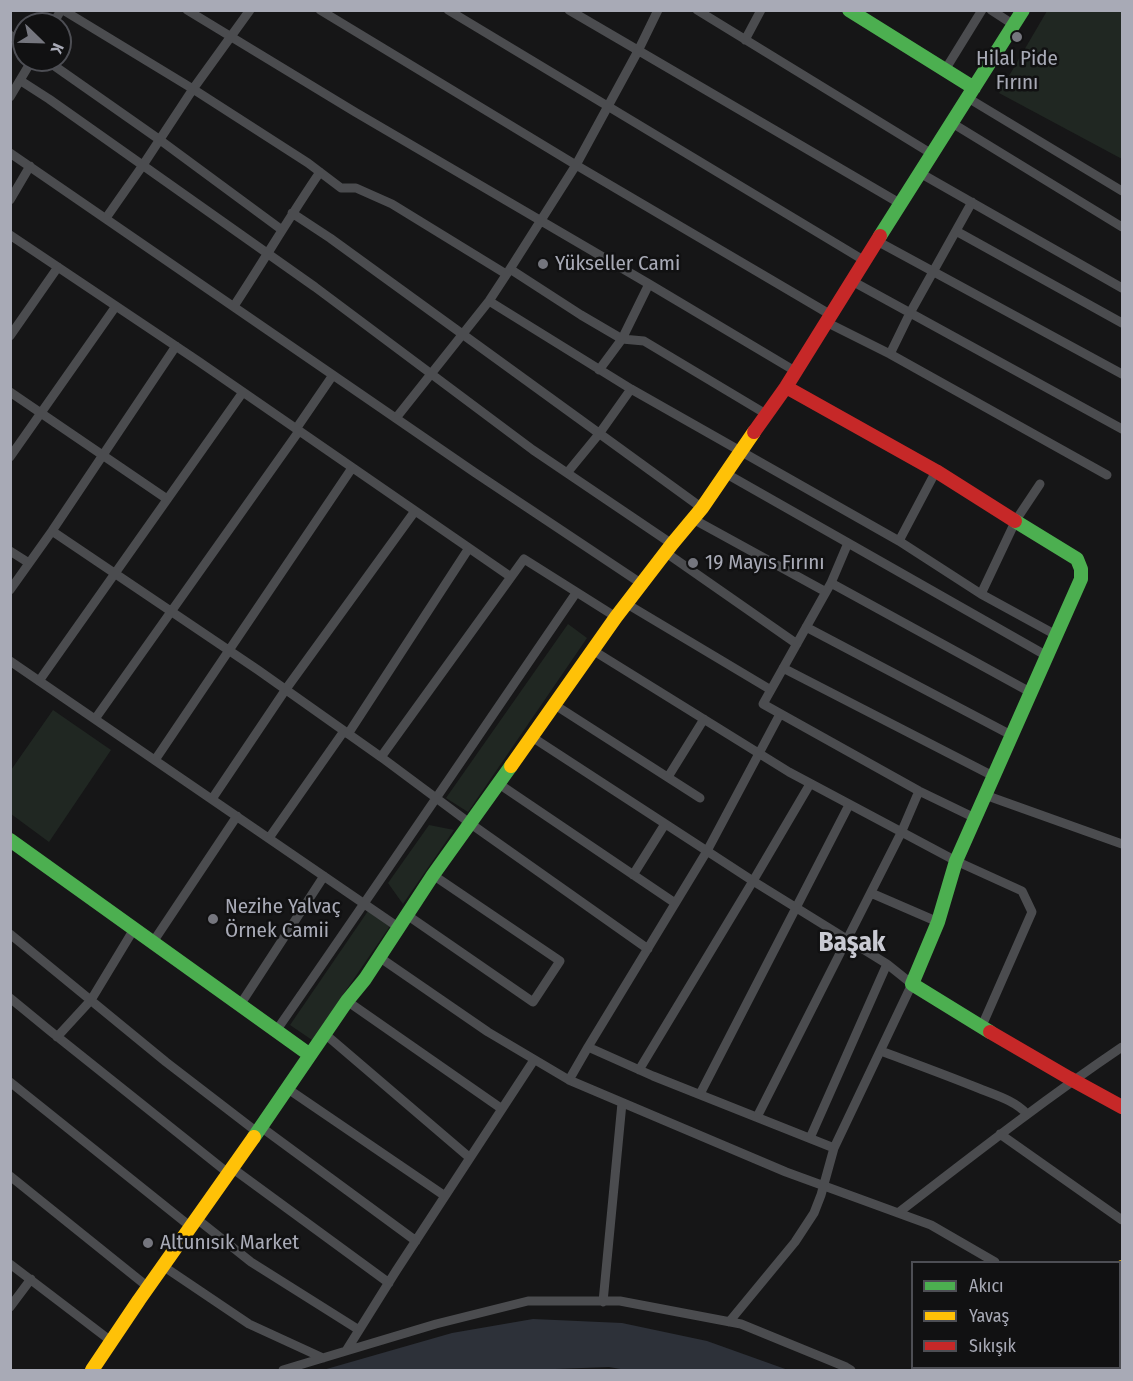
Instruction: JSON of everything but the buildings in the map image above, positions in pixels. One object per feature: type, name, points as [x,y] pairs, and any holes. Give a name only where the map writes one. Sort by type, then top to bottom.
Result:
[{"type":"main road","points":[[849,10],[945,70],[971,93]]},
{"type":"main road","points":[[92,1371],[148,1287],[361,984],[433,875],[616,617],[698,514],[724,473],[786,387],[1023,10]]},
{"type":"main road","points":[[786,387],[936,471],[1077,559],[1081,565],[1081,579],[956,861],[938,922],[912,984],[981,1028],[1122,1107]]},
{"type":"main road","points":[[10,840],[310,1055]]},
{"type":"street","points":[[62,10],[193,89],[308,163],[341,188],[356,188],[392,204],[622,339],[644,341],[766,414]]},
{"type":"street","points":[[187,10],[355,112],[795,371]]},
{"type":"street","points":[[106,218],[193,89],[250,10]]},
{"type":"street","points":[[320,10],[828,318],[1107,475]]},
{"type":"street","points":[[448,10],[865,261]]},
{"type":"street","points":[[569,10],[901,204]]},
{"type":"street","points":[[396,418],[489,301],[576,165],[658,10]]},
{"type":"street","points":[[697,10],[932,154]]},
{"type":"street","points":[[744,40],[761,10]]},
{"type":"street","points":[[945,70],[982,10]]},
{"type":"street","points":[[991,10],[1014,24]]},
{"type":"street","points":[[10,97],[26,72]]},
{"type":"street","points":[[63,72],[282,230]]},
{"type":"street","points":[[21,81],[50,99],[315,287],[797,644]]},
{"type":"street","points":[[971,93],[1122,191]]},
{"type":"street","points":[[952,123],[1122,227]]},
{"type":"street","points":[[10,153],[474,472],[642,584]]},
{"type":"street","points":[[10,200],[30,166]]},
{"type":"street","points":[[234,306],[320,172]]},
{"type":"street","points":[[920,172],[1122,288]]},
{"type":"street","points":[[890,354],[910,313],[972,202]]},
{"type":"street","points":[[292,213],[330,238],[599,434],[698,514],[829,587],[1030,693]]},
{"type":"street","points":[[956,231],[1122,323]]},
{"type":"street","points":[[10,235],[512,577]]},
{"type":"street","points":[[877,241],[1122,374]]},
{"type":"street","points":[[10,336],[58,267]]},
{"type":"street","points":[[852,281],[1122,429]]},
{"type":"street","points":[[599,370],[622,339],[649,284]]},
{"type":"street","points":[[489,301],[631,389],[899,541],[981,594],[1056,635]]},
{"type":"street","points":[[10,457],[116,306]]},
{"type":"street","points":[[10,590],[176,346]]},
{"type":"street","points":[[95,719],[333,375]]},
{"type":"street","points":[[567,473],[599,434],[631,389]]},
{"type":"street","points":[[10,392],[167,499]]},
{"type":"street","points":[[39,681],[243,392]]},
{"type":"street","points":[[156,760],[352,468]]},
{"type":"street","points":[[899,541],[936,471]]},
{"type":"street","points":[[724,473],[1047,656]]},
{"type":"street","points":[[981,594],[1016,520],[1040,484]]},
{"type":"street","points":[[212,799],[286,689],[415,511]]},
{"type":"street","points":[[52,531],[286,689],[648,949]]},
{"type":"street","points":[[848,543],[829,587],[763,704],[919,790],[975,818]]},
{"type":"street","points":[[269,838],[346,732],[469,548]]},
{"type":"street","points":[[10,551],[29,563]]},
{"type":"street","points":[[381,758],[525,559],[616,617]]},
{"type":"street","points":[[276,1031],[365,904],[576,592]]},
{"type":"street","points":[[627,604],[771,690]]},
{"type":"street","points":[[806,627],[1011,735]]},
{"type":"street","points":[[594,651],[789,772],[901,833],[1022,891],[1032,912],[981,1028]]},
{"type":"street","points":[[10,661],[398,927]]},
{"type":"street","points":[[783,668],[993,776]]},
{"type":"street","points":[[555,705],[700,798]]},
{"type":"street","points":[[569,1080],[707,851],[780,714]]},
{"type":"street","points":[[668,777],[704,719]]},
{"type":"street","points":[[532,737],[753,881],[886,964],[912,984],[834,1148],[814,1214],[795,1242],[729,1322]]},
{"type":"street","points":[[639,1070],[810,783]]},
{"type":"street","points":[[499,784],[675,903]]},
{"type":"street","points":[[757,1117],[901,833],[919,790]]},
{"type":"street","points":[[985,795],[1122,844]]},
{"type":"street","points":[[700,1094],[849,805]]},
{"type":"street","points":[[153,942],[237,816]]},
{"type":"street","points":[[633,875],[665,824]]},
{"type":"street","points":[[407,915],[533,1002],[555,969],[560,961],[433,875]]},
{"type":"street","points":[[240,1005],[324,876]]},
{"type":"street","points":[[871,893],[938,922]]},
{"type":"street","points":[[57,1037],[91,1000],[134,929]]},
{"type":"street","points":[[10,934],[166,1062],[416,1241]]},
{"type":"street","points":[[379,957],[488,1032],[569,1080],[786,1172],[930,1225],[992,1261]]},
{"type":"street","points":[[810,1138],[886,964]]},
{"type":"street","points":[[10,998],[230,1170],[389,1283]]},
{"type":"street","points":[[347,1001],[502,1108]]},
{"type":"street","points":[[325,1035],[470,1158]]},
{"type":"street","points":[[588,1047],[639,1070],[834,1148]]},
{"type":"street","points":[[898,1213],[1000,1134],[1122,1047]]},
{"type":"street","points":[[881,1051],[1012,1102],[1027,1114]]},
{"type":"street","points":[[346,1351],[534,1060]]},
{"type":"street","points":[[10,1082],[194,1223],[359,1330]]},
{"type":"street","points":[[288,1089],[445,1196]]},
{"type":"street","points":[[603,1302],[622,1103]]},
{"type":"street","points":[[1000,1134],[1122,1220]]},
{"type":"street","points":[[10,1176],[148,1287]]},
{"type":"street","points":[[10,1264],[111,1341]]},
{"type":"street","points":[[163,1266],[249,1324],[323,1358]]},
{"type":"street","points":[[10,1307],[31,1279]]},
{"type":"street","points":[[283,1371],[436,1324],[528,1301],[620,1302],[741,1324],[851,1371]]},
{"type":"shaded area","points":[[1047,11],[1122,11],[1122,159],[999,93]]},
{"type":"shaded area","points":[[568,624],[587,638],[468,812],[446,798]]},
{"type":"shaded area","points":[[53,710],[111,750],[49,842],[11,814],[11,770]]},
{"type":"shaded area","points":[[429,825],[454,830],[403,904],[388,883]]},
{"type":"shaded area","points":[[368,911],[390,926],[312,1040],[290,1025]]},
{"type":"shaded area","points":[[533,1319],[622,1323],[707,1341],[788,1370],[626,1370],[609,1367],[529,1370],[323,1370],[452,1333]]},
{"type":"traffic: fast","points":[[849,10],[974,88]]},
{"type":"traffic: fast","points":[[880,236],[1023,10]]},
{"type":"traffic: fast","points":[[990,1032],[912,984],[938,922],[956,861],[1081,579],[1081,569],[1077,559],[1015,521]]},
{"type":"traffic: fast","points":[[254,1137],[347,1001],[365,979],[433,875],[511,766]]},
{"type":"traffic: fast","points":[[10,840],[310,1055]]},
{"type":"traffic: slow","points":[[511,766],[616,617],[702,508],[754,432]]},
{"type":"traffic: slow","points":[[92,1370],[254,1137]]},
{"type":"traffic: jam","points":[[754,432],[786,387],[880,236]]},
{"type":"traffic: jam","points":[[786,387],[936,471],[1015,521]]},
{"type":"traffic: jam","points":[[990,1032],[1122,1107]]},
{"type":"place","name":"Hilal Pide Fırını","points":[[1017,37]]},
{"type":"place","name":"Yükseller Cami","points":[[543,264]]},
{"type":"place","name":"19 Mayıs Fırını","points":[[693,563]]},
{"type":"place","name":"Nezihe Yalvaç Örnek Camii","points":[[213,919]]},
{"type":"place","name":"Altunısık Market","points":[[148,1243]]},
{"type":"district","name":"Başak","points":[[852,943]]}]
